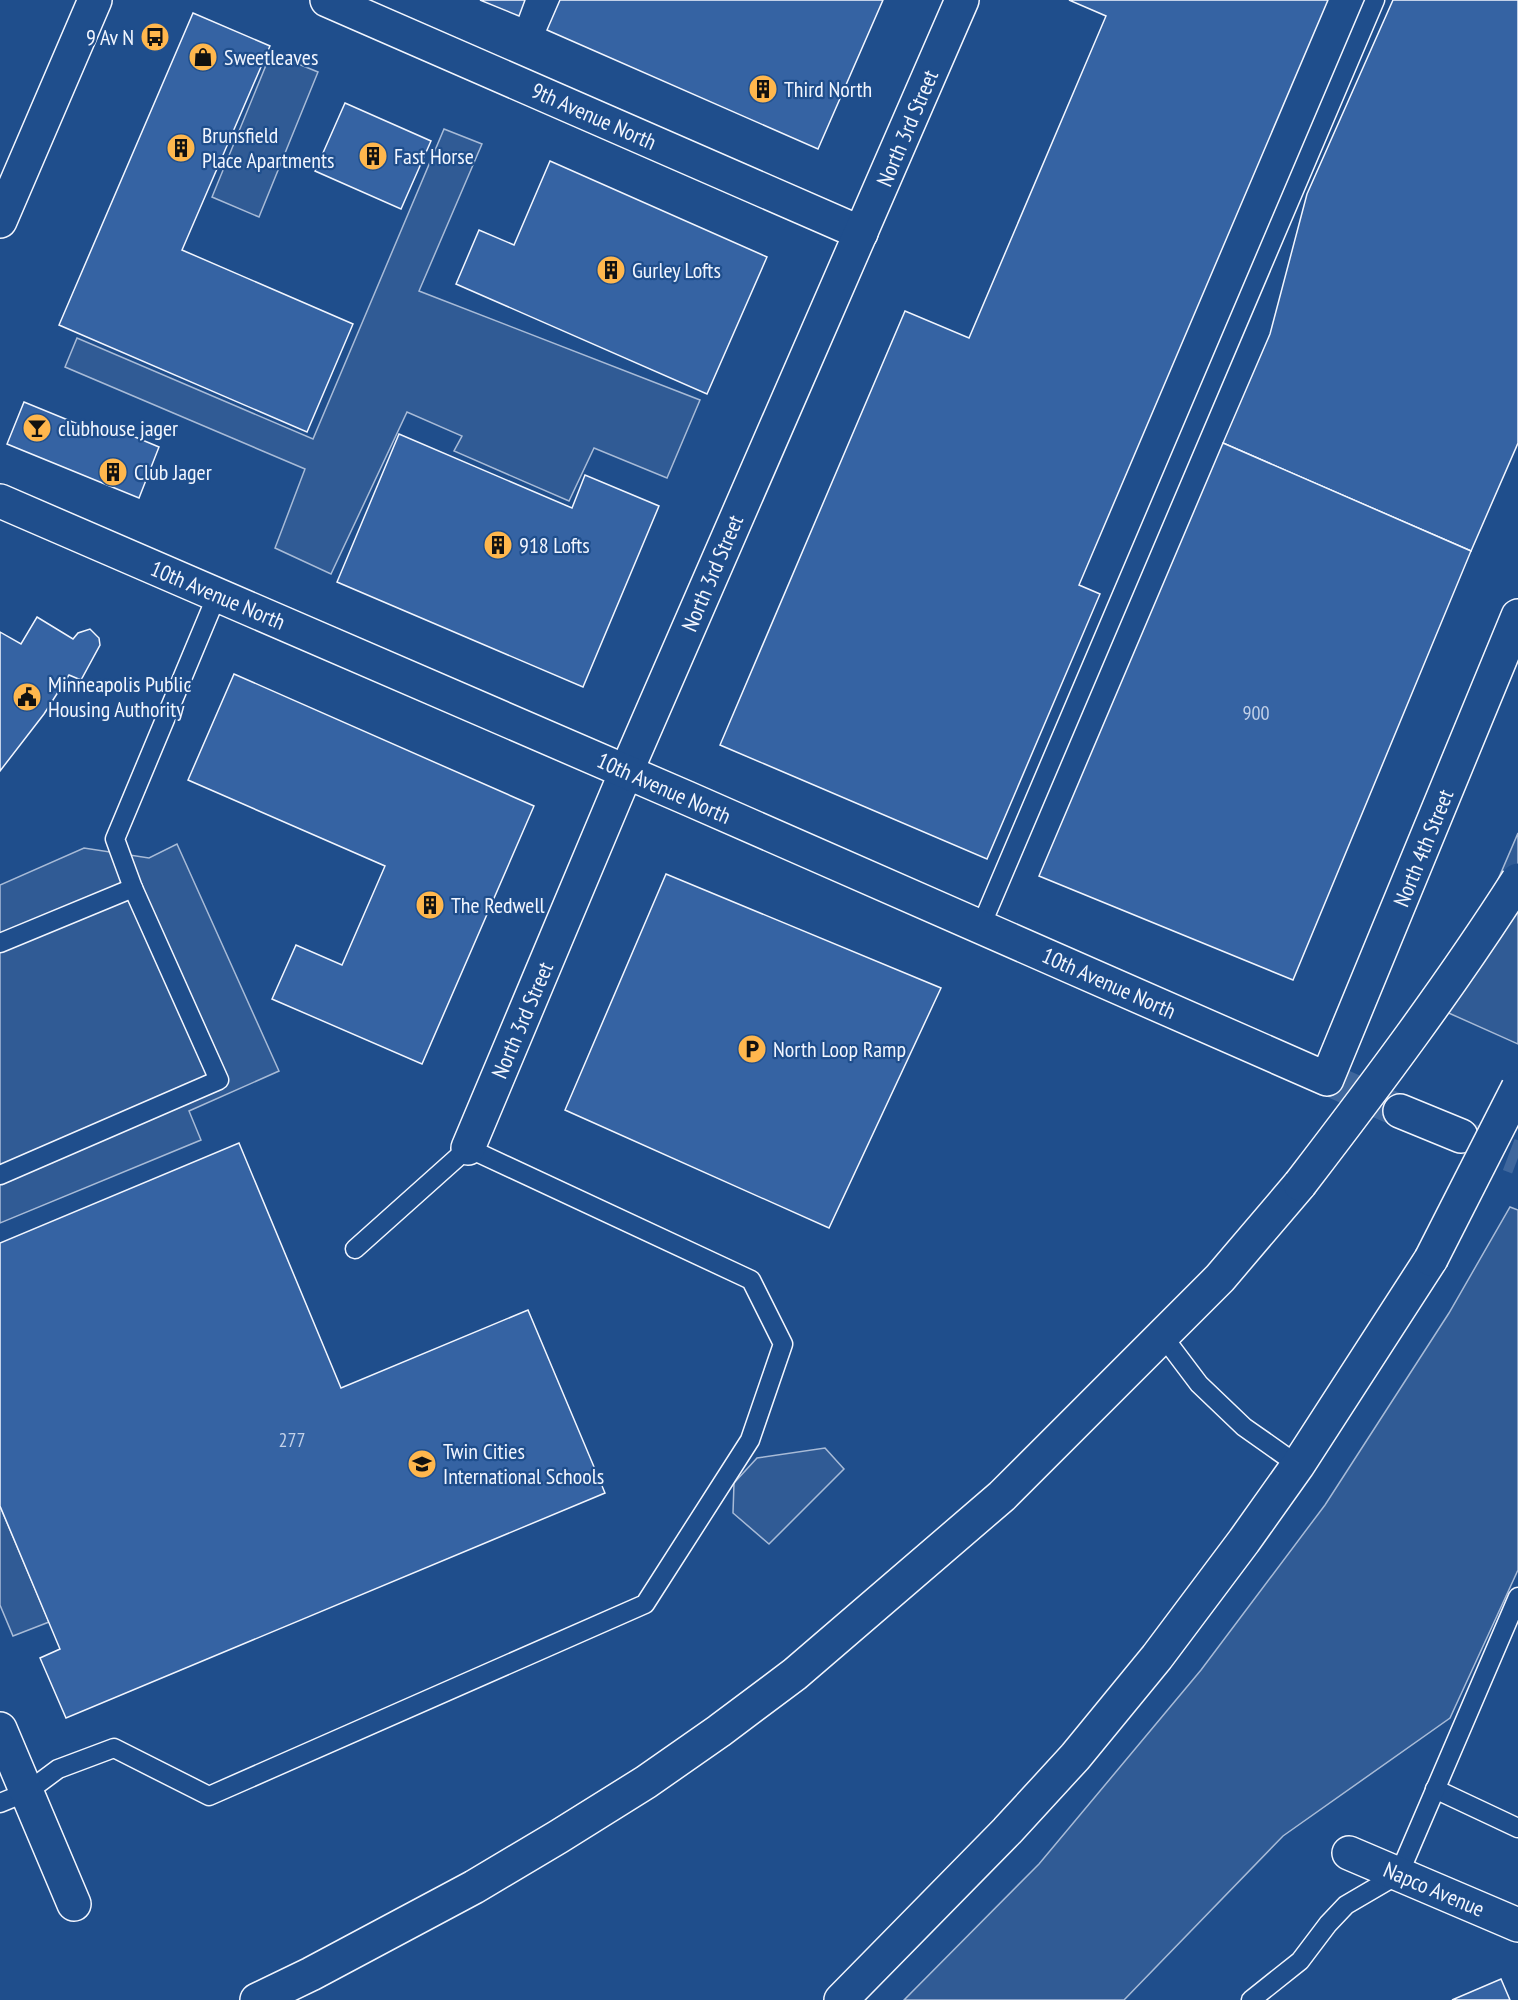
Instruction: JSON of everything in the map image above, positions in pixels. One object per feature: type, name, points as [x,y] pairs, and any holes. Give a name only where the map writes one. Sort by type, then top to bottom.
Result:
[{"type":"main road","points":[[0,221],[95,0]]},
{"type":"main road","name":"9th Avenue North","points":[[327,0],[861,234]]},
{"type":"main road","name":"North 3rd Street","points":[[468,1148],[626,772],[962,0]]},
{"type":"main road","name":"10th Avenue North","points":[[0,501],[981,926],[1327,1079]]},
{"type":"main road","name":"North 4th Street","points":[[1327,1079],[1518,616]]},
{"type":"main road","points":[[257,2000],[311,1974],[474,1887],[646,1782],[795,1674],[1002,1496],[1221,1278],[1300,1184],[1398,1056],[1518,880]]},
{"type":"main road","points":[[841,2000],[1007,1831],[1075,1757],[1157,1657],[1244,1541],[1298,1465],[1431,1259],[1518,1089]]},
{"type":"main road","points":[[1400,1111],[1461,1136]]},
{"type":"main road","points":[[0,1729],[14,1797],[74,1904]]},
{"type":"main road","name":"Napco Avenue","points":[[1349,1853],[1518,1925]]},
{"type":"lane","points":[[981,926],[1375,0]]},
{"type":"lane","points":[[0,1175],[219,1080],[133,888],[115,839],[217,595]]},
{"type":"lane","points":[[0,943],[133,888]]},
{"type":"lane","points":[[14,1797],[58,1769],[114,1748],[209,1796],[645,1604],[750,1440],[783,1344],[751,1280],[468,1148],[355,1249]]},
{"type":"lane","points":[[1162,1335],[1199,1384],[1244,1427],[1298,1465]]},
{"type":"lane","points":[[1251,2000],[1300,1961],[1328,1924],[1346,1905],[1399,1874],[1518,1597]]},
{"type":"lane","points":[[1436,1789],[1518,1828]]},
{"type":"shaded area","points":[[271,53],[318,72],[259,217],[212,197]]},
{"type":"shaded area","points":[[444,129],[482,144],[419,291],[700,400],[667,478],[594,448],[569,501],[454,451],[462,436],[407,412],[331,574],[275,548],[305,469],[65,367],[77,338],[313,439]]},
{"type":"shaded area","points":[[1518,833],[1518,1044],[1442,1010]]},
{"type":"shaded area","points":[[177,844],[279,1071],[189,1111],[201,1140],[0,1223],[0,885],[84,848],[149,858]]},
{"type":"shaded area","points":[[1510,1207],[1518,1210],[1518,1570],[1450,1718],[1283,1836],[1124,2000],[904,2000],[1039,1864],[1201,1670],[1325,1505],[1449,1313]]},
{"type":"shaded area","points":[[825,1448],[844,1469],[769,1544],[733,1513],[734,1483],[757,1458]]},
{"type":"shaded area","points":[[0,1506],[49,1622],[13,1636],[0,1605]]},
{"type":"building","points":[[480,0],[525,0],[519,16]]},
{"type":"building","name":"Third North","points":[[560,0],[883,0],[818,149],[547,30]]},
{"type":"building","points":[[1069,0],[1328,0],[1079,585],[1100,594],[987,859],[720,745],[905,311],[969,338],[1106,16]]},
{"type":"building","points":[[1393,0],[1518,0],[1518,443],[1471,551],[1223,443],[1270,334],[1307,194]]},
{"type":"building","name":"Brunsfield Place Apartments","points":[[193,13],[270,46],[182,250],[353,324],[307,432],[59,325]]},
{"type":"building","name":"Fast Horse","points":[[345,103],[431,141],[401,209],[315,171]]},
{"type":"building","name":"Gurley Lofts","points":[[550,161],[767,257],[707,394],[456,284],[479,230],[514,245]]},
{"type":"building","name":"Club Jager","points":[[24,402],[107,436],[111,427],[159,447],[139,498],[7,444]]},
{"type":"building","name":"918 Lofts","points":[[399,434],[572,508],[585,475],[659,506],[583,687],[337,582]]},
{"type":"building","points":[[1223,443],[1471,551],[1293,980],[1039,876]]},
{"type":"building","name":"Minneapolis Public Housing Authority","points":[[37,617],[73,639],[78,633],[90,629],[99,638],[100,645],[81,680],[69,675],[44,714],[0,771],[0,632],[21,644]]},
{"type":"building","name":"The Redwell","points":[[234,674],[534,806],[422,1064],[272,999],[296,945],[342,965],[385,866],[188,780]]},
{"type":"building","name":"North Loop Ramp","points":[[666,874],[941,988],[829,1228],[565,1110]]},
{"type":"building","points":[[239,1143],[341,1388],[528,1310],[605,1493],[66,1718],[40,1658],[60,1649],[0,1506],[0,1243]]},
{"type":"building","points":[[1501,1979],[1510,2000],[1452,2000]]},
{"type":"tunnel","points":[[1327,1079],[1400,1111]]},
{"type":"tunnel","points":[[1463,1137],[1518,1158]]},
{"type":"place","name":"9 Av N","points":[[155,37]]},
{"type":"place","name":"Sweetleaves","points":[[203,57]]},
{"type":"place","name":"Third North","points":[[763,89]]},
{"type":"place","name":"Brunsfield Place Apartments","points":[[181,148]]},
{"type":"place","name":"Fast Horse","points":[[373,156]]},
{"type":"place","name":"Gurley Lofts","points":[[611,270]]},
{"type":"place","name":"clubhouse jager","points":[[37,428]]},
{"type":"place","name":"Club Jager","points":[[113,472]]},
{"type":"place","name":"918 Lofts","points":[[498,545]]},
{"type":"place","name":"Minneapolis Public Housing Authority","points":[[27,697]]},
{"type":"place","name":"The Redwell","points":[[430,905]]},
{"type":"place","name":"North Loop Ramp","points":[[752,1049]]},
{"type":"place","name":"Twin Cities International Schools","points":[[422,1464]]}]
